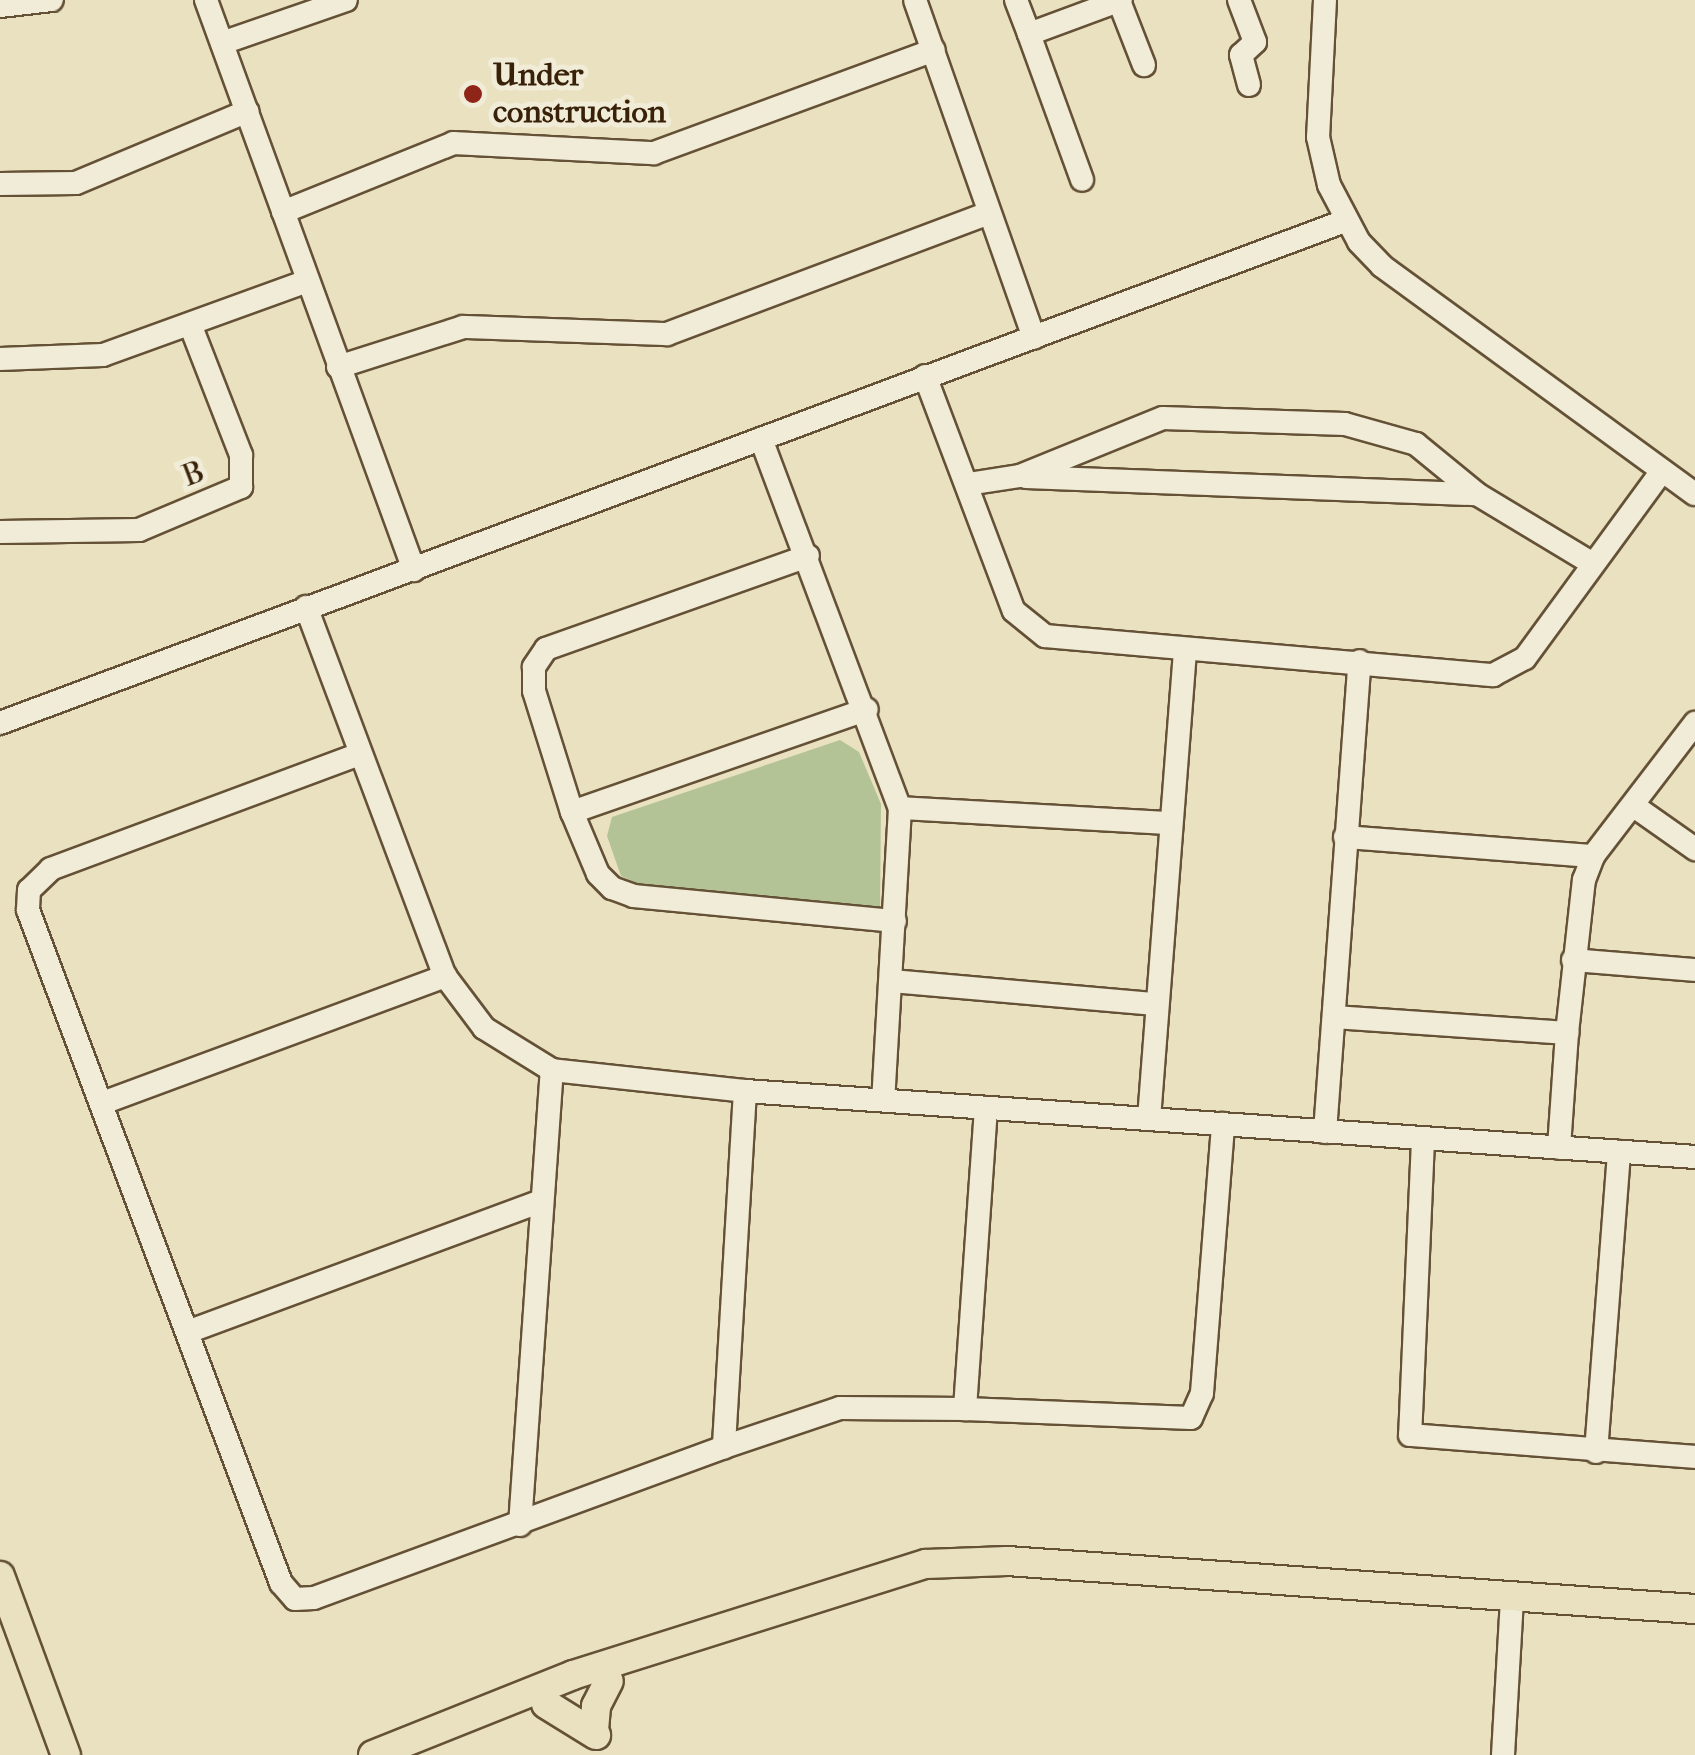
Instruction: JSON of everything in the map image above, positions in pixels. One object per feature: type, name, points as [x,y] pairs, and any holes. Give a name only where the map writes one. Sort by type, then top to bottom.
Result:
[{"type":"main road","points":[[374,1755],[573,1675],[690,1636],[715,1635],[904,1569],[949,1562],[1695,1609]]},
{"type":"main road","points":[[0,1576],[66,1755]]},
{"type":"main road","points":[[413,1755],[696,1649],[715,1635]]},
{"type":"main road","points":[[546,1704],[595,1733],[596,1706],[608,1681]]},
{"type":"street","points":[[0,6],[52,0]]},
{"type":"street","points":[[206,0],[414,570]]},
{"type":"street","points":[[222,43],[346,0]]},
{"type":"street","points":[[914,0],[934,50],[986,214],[1034,338]]},
{"type":"street","points":[[1016,0],[1082,180]]},
{"type":"street","points":[[1028,34],[1120,0],[1144,65]]},
{"type":"street","points":[[1238,0],[1255,42],[1241,55],[1249,85]]},
{"type":"street","points":[[1325,0],[1318,137],[1345,221],[1382,266],[1695,494]]},
{"type":"street","points":[[282,212],[454,143],[654,153],[934,50]]},
{"type":"street","points":[[0,184],[76,183],[248,111]]},
{"type":"street","points":[[338,367],[463,327],[666,334],[986,214]]},
{"type":"street","points":[[0,723],[1345,221]]},
{"type":"street","points":[[0,358],[103,355],[191,327],[307,281]]},
{"type":"street","name":"B","points":[[0,532],[128,532],[241,487],[241,456],[191,327]]},
{"type":"street","points":[[924,376],[1014,611],[1027,628],[1045,636],[1493,675],[1512,670],[1662,471]]},
{"type":"street","points":[[1020,476],[1136,426],[1188,416],[1386,430],[1416,444],[1477,494],[1593,564]]},
{"type":"street","points":[[761,439],[867,709],[900,808],[883,1100]]},
{"type":"street","points":[[968,484],[1020,476],[1477,494]]},
{"type":"street","points":[[808,556],[546,648],[534,667],[534,691],[572,812],[598,874],[634,896],[895,922]]},
{"type":"street","points":[[306,607],[357,755],[446,976],[484,1028],[552,1070],[745,1091],[1695,1156]]},
{"type":"street","points":[[1149,1119],[1185,649]]},
{"type":"street","points":[[1325,1132],[1360,661]]},
{"type":"street","points":[[572,812],[867,709]]},
{"type":"street","points":[[1559,1148],[1574,960],[1593,856],[1695,723]]},
{"type":"street","points":[[357,755],[37,878],[28,910],[105,1102],[281,1583],[295,1599],[314,1598],[520,1525],[724,1446],[840,1408],[1191,1418],[1202,1393],[1223,1124]]},
{"type":"street","points":[[1634,806],[1695,849]]},
{"type":"street","points":[[900,808],[1170,823]]},
{"type":"street","points":[[1345,837],[1593,856]]},
{"type":"street","points":[[1574,960],[1695,970]]},
{"type":"street","points":[[105,1102],[446,976]]},
{"type":"street","points":[[892,981],[1156,1004]]},
{"type":"street","points":[[1334,1017],[1567,1034]]},
{"type":"street","points":[[520,1525],[539,1202],[552,1070]]},
{"type":"street","points":[[724,1446],[745,1091]]},
{"type":"street","points":[[966,1409],[986,1108]]},
{"type":"street","points":[[1423,1140],[1410,1435],[1695,1457]]},
{"type":"street","points":[[1596,1452],[1619,1152]]},
{"type":"street","points":[[190,1331],[539,1202]]},
{"type":"street","points":[[1503,1755],[1512,1598]]},
{"type":"green space","points":[[840,740],[859,752],[881,804],[880,908],[639,884],[621,876],[607,836],[612,817]]},
{"type":"place","name":"Under construction","points":[[473,94]]}]
